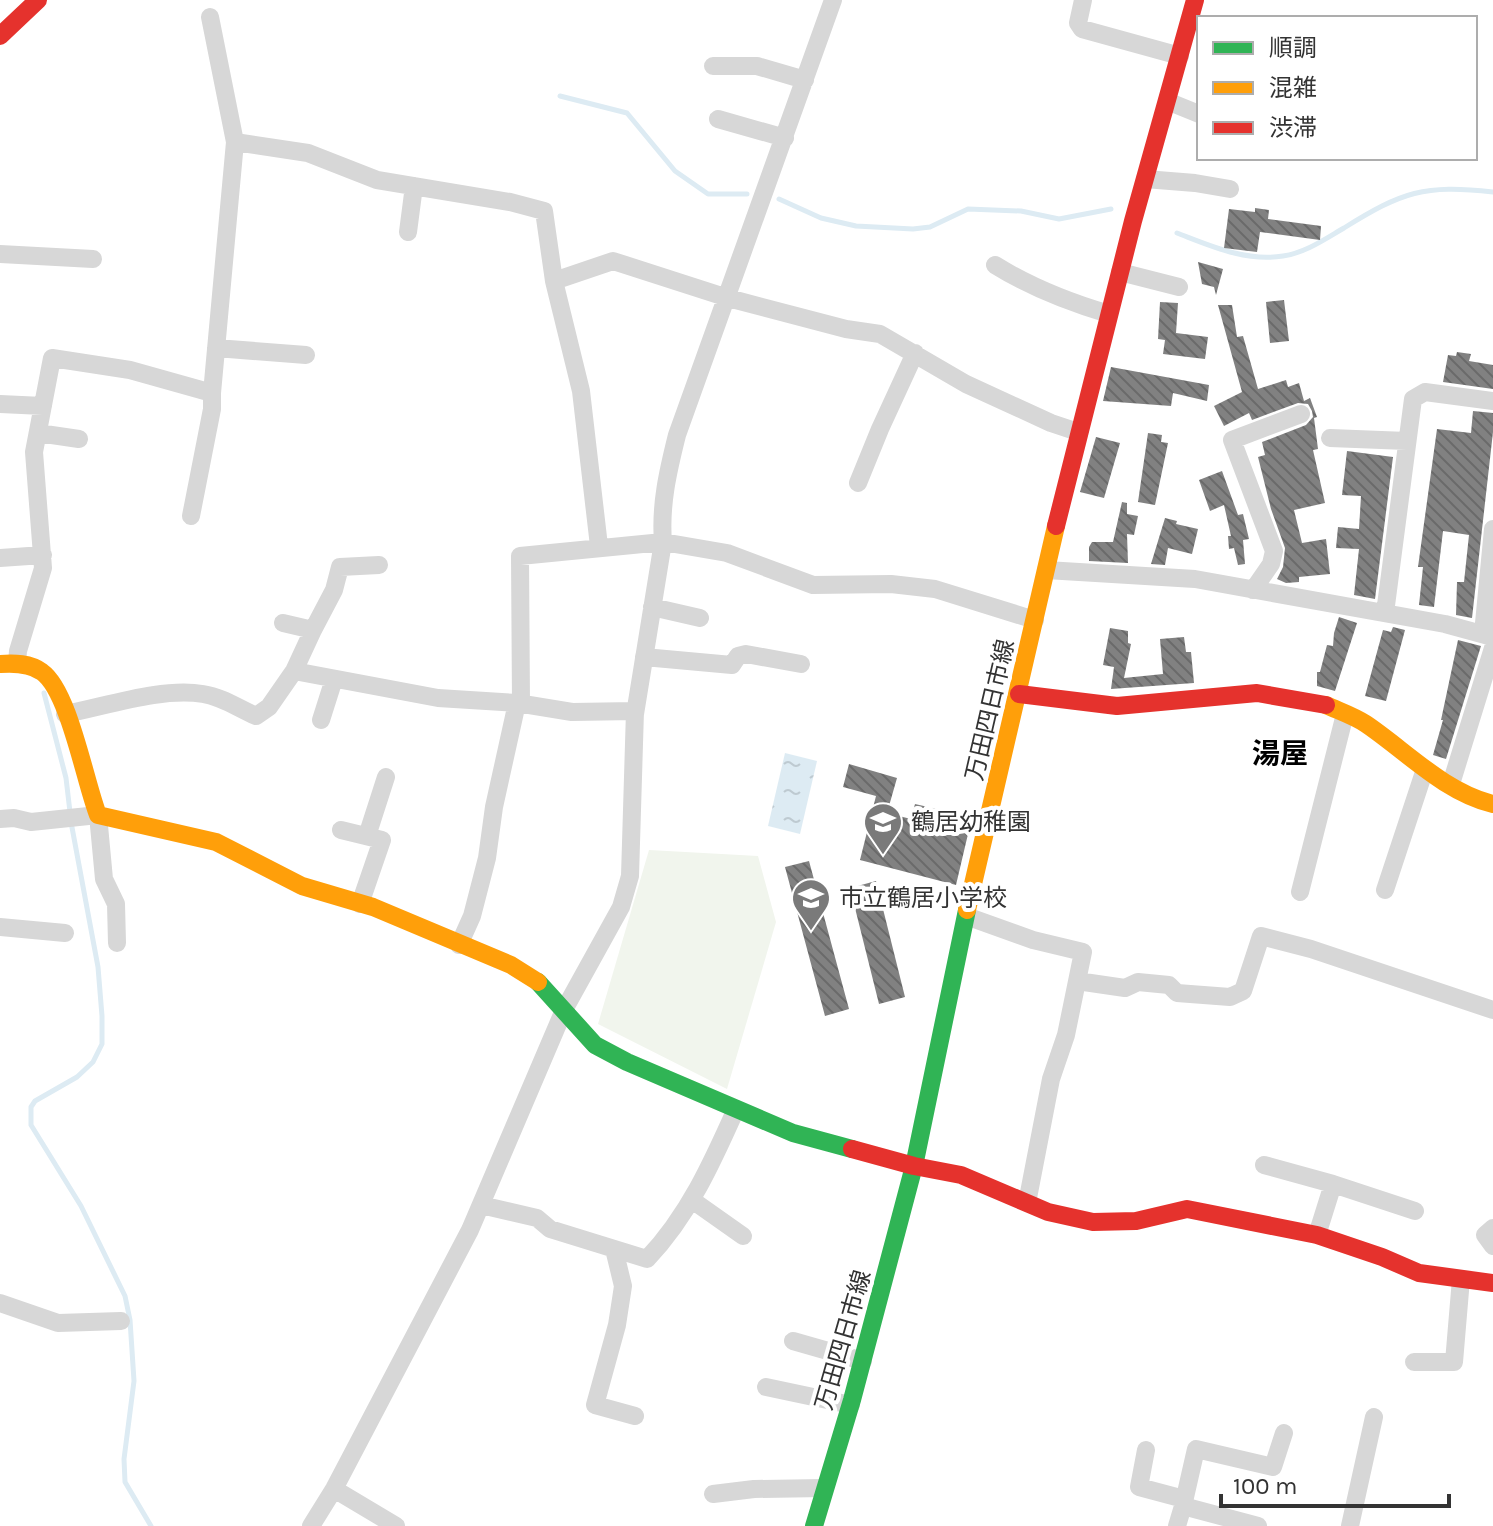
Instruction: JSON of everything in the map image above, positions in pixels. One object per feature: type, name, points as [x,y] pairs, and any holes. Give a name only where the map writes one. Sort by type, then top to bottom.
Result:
[{"type":"main road","points":[[0,36],[38,0]]},
{"type":"main road","name":"万田四日市線","points":[[814,1526],[851,1405],[914,1166],[966,916],[1078,432],[1195,0]]},
{"type":"main road","points":[[8,663],[45,673],[58,693],[89,796],[98,815],[216,842],[302,886],[360,904],[511,965],[543,985],[595,1045],[627,1062],[793,1133],[914,1166],[961,1175],[1048,1212],[1093,1222],[1136,1221],[1187,1209],[1317,1235],[1419,1273],[1493,1283]]},
{"type":"main road","points":[[1019,694],[1117,706],[1257,693],[1322,703],[1364,723],[1425,769],[1481,801],[1493,804]]},
{"type":"street","points":[[294,671],[438,698],[519,703],[572,712],[635,711],[635,714],[663,542],[660,516],[677,435],[833,0]]},
{"type":"street","points":[[1083,0],[1078,23],[1082,29],[1180,56]]},
{"type":"street","points":[[191,516],[212,409],[235,142],[210,17]]},
{"type":"street","points":[[713,66],[757,66],[805,80]]},
{"type":"street","points":[[1167,101],[1197,113]]},
{"type":"street","points":[[718,119],[785,138]]},
{"type":"street","points":[[235,142],[308,153],[377,180],[510,202],[544,211],[554,281],[581,391],[599,546]]},
{"type":"street","points":[[1145,179],[1230,189]]},
{"type":"street","points":[[408,232],[414,186]]},
{"type":"street","points":[[0,254],[93,259]]},
{"type":"street","points":[[554,281],[613,261],[728,298],[846,329],[880,334],[966,384],[1078,432]]},
{"type":"street","points":[[995,265],[1055,298],[1109,314]]},
{"type":"street","points":[[1120,272],[1179,287]]},
{"type":"street","points":[[216,348],[306,355]]},
{"type":"street","points":[[858,483],[915,353]]},
{"type":"street","points":[[8,663],[18,651],[43,568],[34,452],[52,358],[130,370],[212,393]]},
{"type":"street","points":[[1385,613],[1413,399],[1425,392],[1493,401]]},
{"type":"street","points":[[0,404],[43,406]]},
{"type":"street","points":[[1253,590],[1271,564],[1274,551],[1232,440],[1301,414]]},
{"type":"street","points":[[38,433],[79,439]]},
{"type":"street","points":[[1330,438],[1407,441]]},
{"type":"street","points":[[1451,784],[1492,641],[1484,623],[1493,529]]},
{"type":"street","points":[[459,945],[472,916],[487,858],[494,807],[519,703],[520,556],[663,542],[727,553],[813,585],[891,584],[935,589],[1035,620]]},
{"type":"street","points":[[0,558],[43,555]]},
{"type":"street","points":[[65,714],[175,692],[214,697],[256,716],[269,707],[294,671],[334,590],[340,567],[379,565]]},
{"type":"street","points":[[1046,570],[1195,579],[1445,624],[1492,641]]},
{"type":"street","points":[[652,607],[700,618]]},
{"type":"street","points":[[283,623],[313,630]]},
{"type":"street","points":[[644,657],[732,665],[738,656],[746,654],[801,664]]},
{"type":"street","points":[[321,720],[334,679]]},
{"type":"street","points":[[311,1526],[334,1489],[481,1205],[564,1010],[621,907],[630,876],[635,711]]},
{"type":"street","points":[[1300,892],[1345,714]]},
{"type":"street","points":[[1385,890],[1425,769]]},
{"type":"street","points":[[367,836],[386,777]]},
{"type":"street","points":[[0,819],[31,822],[98,815],[104,879],[116,904],[117,943]]},
{"type":"street","points":[[341,830],[382,840],[360,904]]},
{"type":"street","points":[[966,916],[1033,940],[1083,952],[1066,1035],[1051,1079],[1027,1203]]},
{"type":"street","points":[[0,927],[65,933]]},
{"type":"street","points":[[1077,981],[1125,988],[1138,982],[1169,985],[1177,993],[1230,997],[1243,991],[1261,936],[1311,949],[1493,1010]]},
{"type":"street","points":[[481,1205],[537,1218],[550,1229],[647,1259],[670,1234],[692,1200],[736,1109]]},
{"type":"street","points":[[1264,1165],[1415,1211]]},
{"type":"street","points":[[1317,1235],[1333,1184]]},
{"type":"street","points":[[692,1200],[743,1236]]},
{"type":"street","points":[[1493,1228],[1485,1235],[1493,1246]]},
{"type":"street","points":[[614,1249],[623,1286],[617,1325],[595,1405],[635,1416]]},
{"type":"street","points":[[1414,1362],[1454,1362],[1461,1279]]},
{"type":"street","points":[[0,1303],[58,1323],[121,1321]]},
{"type":"street","points":[[793,1341],[863,1361]]},
{"type":"street","points":[[766,1387],[851,1405]]},
{"type":"street","points":[[1352,1526],[1374,1417]]},
{"type":"street","points":[[1177,1526],[1196,1449],[1273,1467],[1284,1433]]},
{"type":"street","points":[[1146,1450],[1139,1487],[1258,1526]]},
{"type":"street","points":[[713,1494],[754,1489],[824,1488]]},
{"type":"street","points":[[334,1489],[396,1526]]},
{"type":"shaded area","points":[[649,850],[758,856],[776,922],[727,1089],[598,1024]]},
{"type":"water","points":[[785,753],[817,761],[800,834],[768,826]]},
{"type":"building","points":[[1255,208],[1269,210],[1268,219],[1321,226],[1320,240],[1260,232],[1257,252],[1224,248],[1229,209],[1255,212]]},
{"type":"building","points":[[1198,262],[1223,269],[1216,295],[1214,287],[1202,284]]},
{"type":"building","points":[[1284,300],[1289,341],[1270,343],[1266,302]]},
{"type":"building","points":[[1160,302],[1178,303],[1176,333],[1208,337],[1205,359],[1163,354],[1165,340],[1158,339]]},
{"type":"building","points":[[1218,305],[1232,305],[1237,337],[1243,336],[1258,389],[1286,380],[1288,387],[1299,383],[1304,401],[1310,398],[1317,417],[1314,418],[1318,449],[1313,450],[1325,503],[1294,510],[1302,543],[1326,539],[1330,574],[1299,577],[1299,582],[1286,583],[1277,579],[1283,567],[1285,548],[1258,457],[1265,455],[1262,442],[1306,425],[1313,417],[1312,411],[1308,404],[1298,403],[1252,420],[1249,413],[1224,426],[1214,406],[1242,392]]},
{"type":"building","points":[[1457,352],[1471,354],[1469,361],[1493,365],[1493,389],[1443,382],[1448,355],[1456,356]]},
{"type":"building","points":[[1111,367],[1209,385],[1207,401],[1173,393],[1171,406],[1103,401]]},
{"type":"building","points":[[1473,411],[1493,413],[1493,432],[1472,618],[1456,615],[1457,582],[1464,582],[1469,535],[1443,531],[1434,607],[1419,605],[1423,567],[1418,567],[1437,429],[1471,433]]},
{"type":"building","points":[[1148,433],[1162,435],[1161,442],[1168,443],[1155,505],[1138,502]]},
{"type":"building","points":[[1096,437],[1120,443],[1104,498],[1080,492]]},
{"type":"building","points":[[1347,451],[1393,457],[1375,599],[1354,595],[1359,549],[1336,548],[1338,527],[1359,529],[1361,496],[1342,495]]},
{"type":"building","points":[[1222,471],[1238,515],[1243,514],[1249,539],[1243,540],[1245,564],[1238,565],[1234,548],[1229,549],[1228,536],[1231,536],[1224,505],[1210,511],[1199,480]]},
{"type":"building","points":[[1122,502],[1127,503],[1127,514],[1138,516],[1134,535],[1127,534],[1128,563],[1089,561],[1092,542],[1113,542]]},
{"type":"building","points":[[1165,518],[1198,529],[1192,554],[1168,548],[1165,565],[1151,564]]},
{"type":"building","points":[[1339,617],[1357,623],[1335,691],[1317,686],[1317,672],[1320,672],[1327,645],[1333,646]]},
{"type":"building","points":[[1393,627],[1405,630],[1386,701],[1365,696],[1383,630],[1391,632]]},
{"type":"building","points":[[1110,628],[1128,631],[1128,643],[1131,644],[1124,678],[1163,674],[1160,639],[1184,637],[1186,652],[1191,652],[1194,683],[1111,689],[1114,667],[1103,665]]},
{"type":"building","points":[[1458,640],[1481,646],[1446,759],[1433,755]]},
{"type":"building","points":[[849,764],[897,778],[887,813],[911,819],[915,804],[972,817],[956,885],[860,860],[876,796],[843,787]]},
{"type":"building","points":[[809,861],[849,1009],[825,1016],[785,867]]},
{"type":"building","points":[[876,881],[905,997],[879,1004],[850,888]]},
{"type":"waterway","points":[[560,96],[627,113],[675,171],[708,194],[747,194]]},
{"type":"waterway","points":[[1177,233],[1242,255],[1283,256],[1307,249],[1382,206],[1414,194],[1449,189],[1493,192]]},
{"type":"waterway","points":[[779,199],[821,218],[856,226],[913,229],[930,227],[968,209],[1021,211],[1059,219],[1111,209]]},
{"type":"waterway","points":[[44,693],[66,778],[70,812]]},
{"type":"waterway","points":[[71,822],[98,967],[102,1044],[93,1062],[77,1077],[35,1101],[31,1107],[31,1125],[81,1206],[125,1296],[130,1320],[134,1381],[124,1459],[125,1482],[151,1526]]},
{"type":"traffic: fast","points":[[814,1526],[852,1400],[914,1166],[967,910]]},
{"type":"traffic: fast","points":[[538,982],[595,1045],[627,1062],[793,1133],[852,1149]]},
{"type":"traffic: slow","points":[[967,910],[1056,526]]},
{"type":"traffic: slow","points":[[0,664],[32,667],[52,682],[68,717],[98,815],[216,842],[302,886],[373,907],[511,965],[538,982]]},
{"type":"traffic: slow","points":[[1326,705],[1366,724],[1442,781],[1493,804]]},
{"type":"traffic: jam","points":[[0,36],[38,0]]},
{"type":"traffic: jam","points":[[1056,526],[1133,221],[1195,0]]},
{"type":"traffic: jam","points":[[1019,694],[1117,706],[1257,693],[1326,705]]},
{"type":"traffic: jam","points":[[852,1149],[961,1175],[1048,1212],[1093,1222],[1136,1221],[1187,1209],[1317,1235],[1419,1273],[1493,1283]]},
{"type":"place","name":"鶴居幼稚園","points":[[883,856]]},
{"type":"place","name":"市立鶴居小学校","points":[[811,932]]},
{"type":"district","name":"湯屋","points":[[1280,753]]}]
